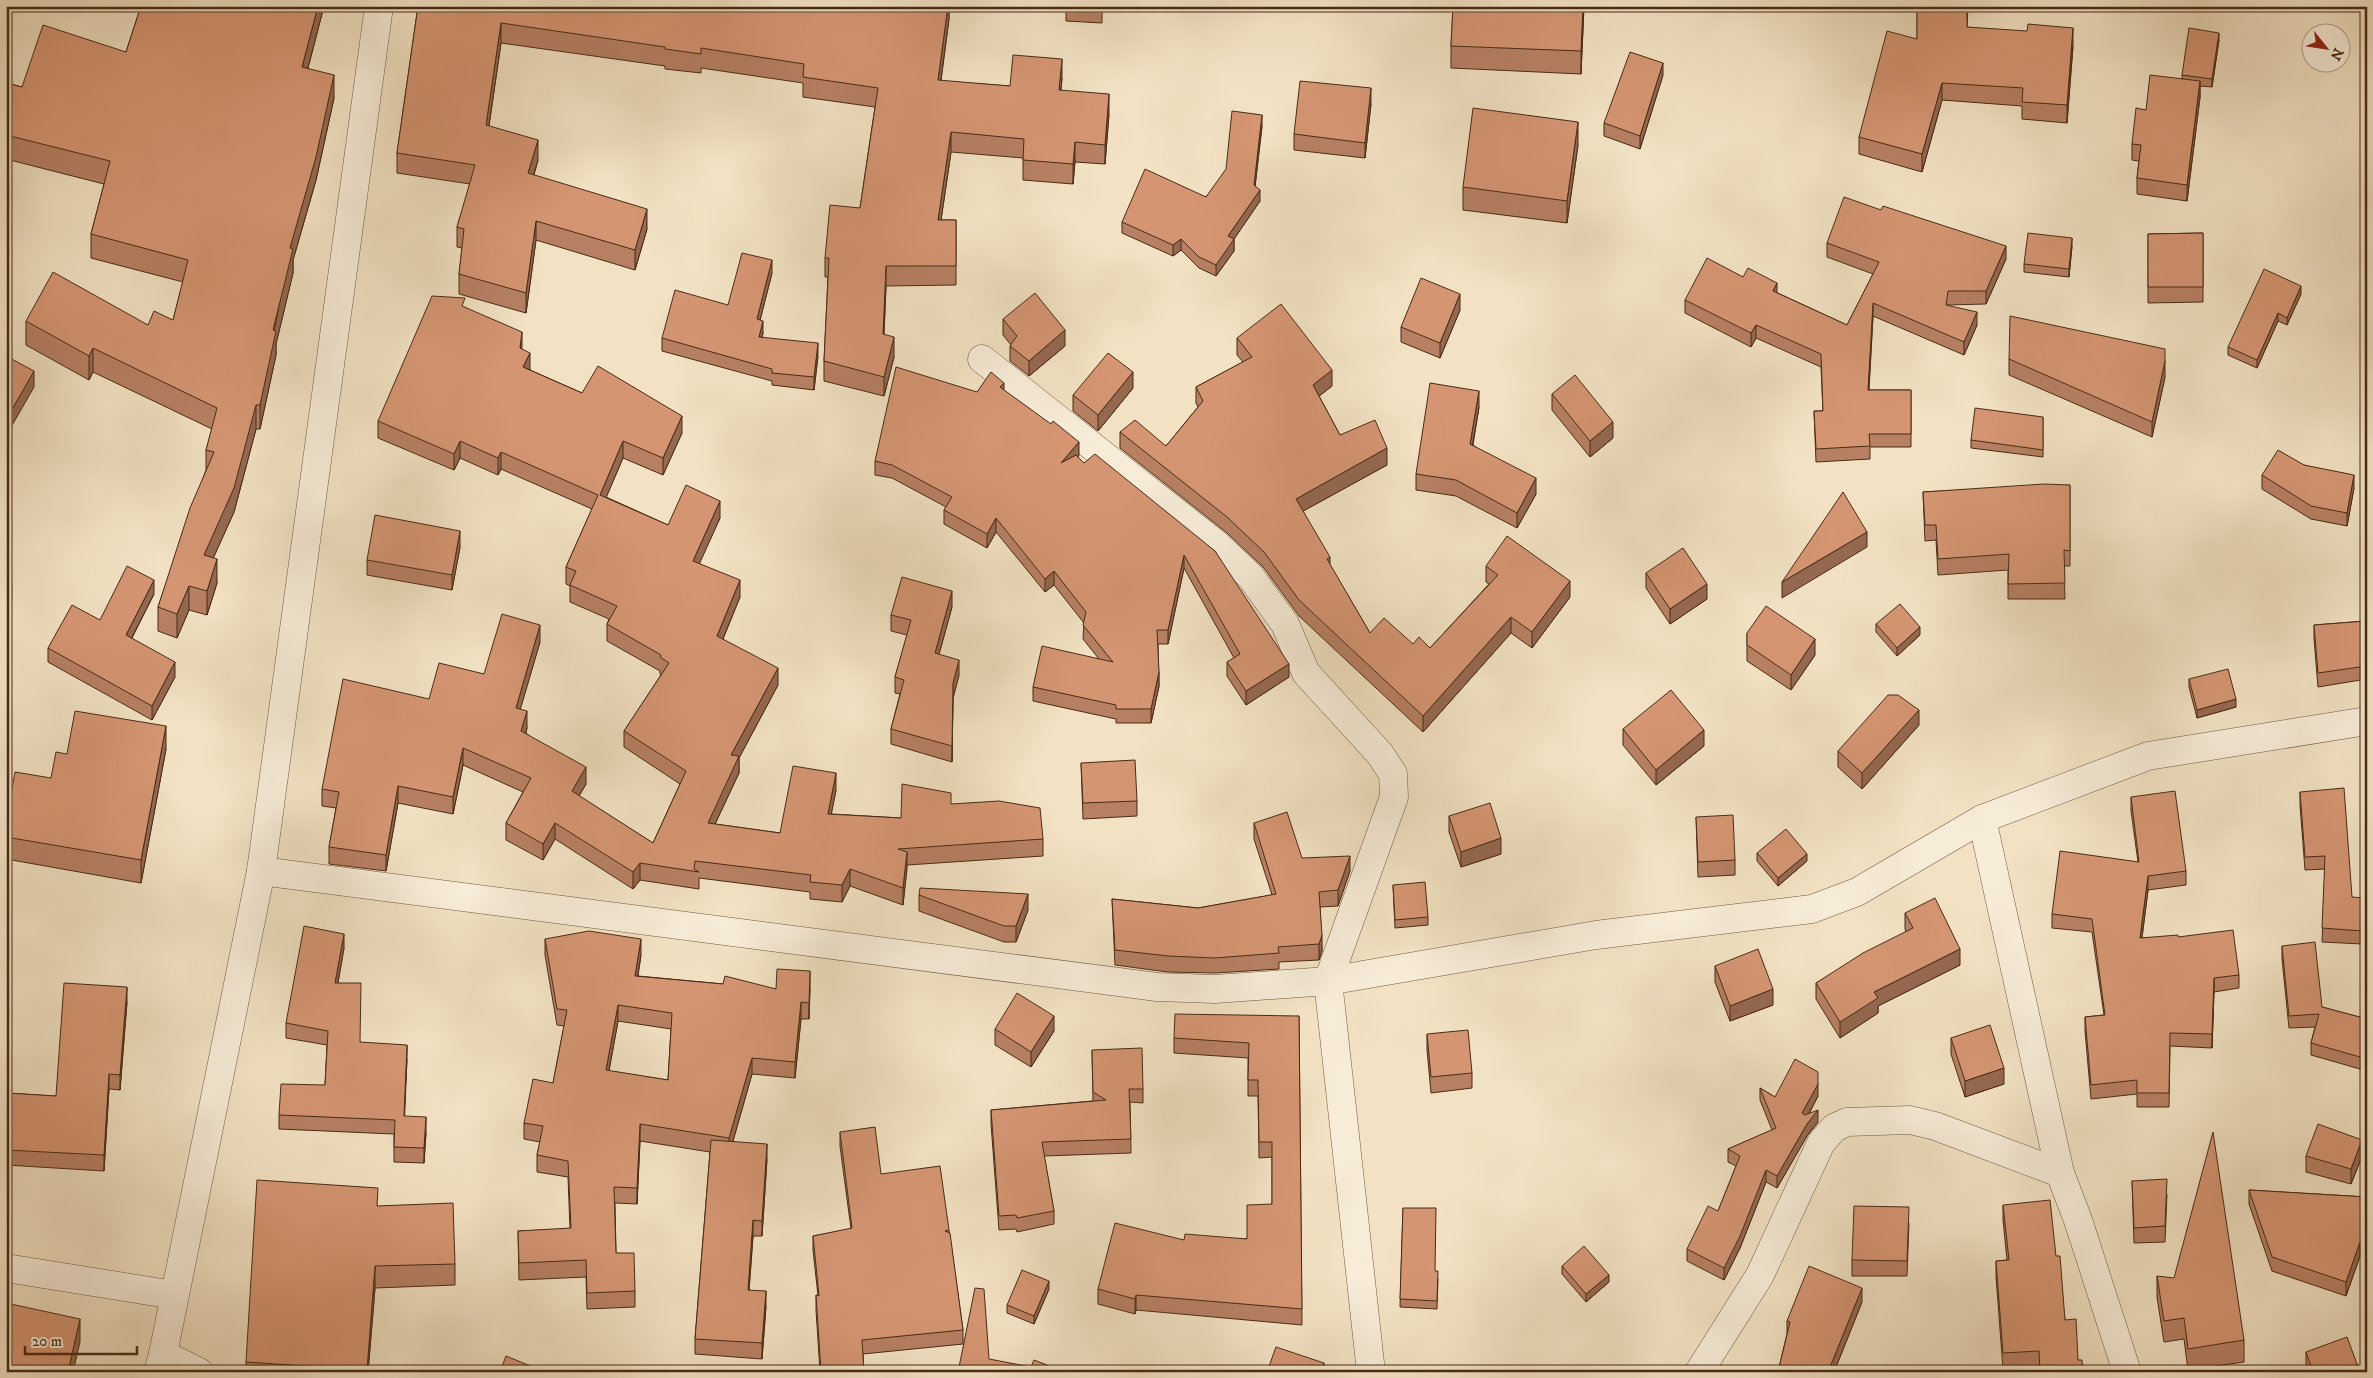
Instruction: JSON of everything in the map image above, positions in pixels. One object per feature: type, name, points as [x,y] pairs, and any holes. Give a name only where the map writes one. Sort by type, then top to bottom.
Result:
[{"type":"street","points":[[200,1372],[160,1363],[261,871],[379,6]]},
{"type":"street","points":[[982,360],[1216,544],[1252,577],[1284,624],[1306,673],[1380,754],[1393,774],[1394,797],[1328,981],[1371,1372]]},
{"type":"street","points":[[261,871],[1157,987],[1215,989],[1328,981],[1596,935],[1812,909],[1857,892],[1982,819],[2148,756],[2367,721]]},
{"type":"street","points":[[1982,819],[2060,1173],[2078,1220],[2127,1372]]},
{"type":"street","points":[[1699,1372],[1760,1274],[1821,1143],[1834,1128],[1847,1122],[1910,1120],[1935,1126],[2060,1173]]},
{"type":"street","points":[[6,1268],[174,1295]]},
{"type":"building","points":[[141,6],[318,6],[302,67],[334,75],[316,157],[290,248],[293,249],[273,330],[276,331],[260,405],[256,405],[234,488],[204,555],[217,559],[207,591],[189,586],[177,614],[158,607],[190,508],[214,452],[206,450],[217,408],[93,348],[89,356],[26,321],[53,272],[148,325],[154,311],[173,320],[188,260],[91,234],[110,161],[6,135],[6,83],[22,87],[43,25],[126,52]]},
{"type":"building","points":[[418,6],[948,6],[938,80],[1010,86],[1013,55],[1062,59],[1059,90],[1109,94],[1105,145],[1075,142],[1073,164],[1023,160],[1024,139],[951,132],[938,220],[956,220],[956,266],[886,266],[883,334],[894,337],[884,377],[824,361],[829,258],[825,258],[830,205],[860,208],[878,88],[803,77],[804,64],[701,48],[701,54],[501,23],[486,125],[538,140],[528,173],[647,209],[635,250],[536,221],[526,293],[459,274],[464,229],[457,227],[475,165],[397,153]]},
{"type":"building","points":[[1453,6],[1583,6],[1581,51],[1451,46]]},
{"type":"building","points":[[1917,6],[1967,6],[1967,27],[2027,31],[2028,24],[2073,28],[2067,105],[2022,102],[2023,88],[1942,83],[1922,154],[1859,137],[1887,31],[1917,39]]},
{"type":"building","points":[[2189,28],[2219,33],[2212,79],[2182,75]]},
{"type":"building","points":[[1630,52],[1663,63],[1640,136],[1604,123]]},
{"type":"building","points":[[2150,75],[2200,81],[2187,185],[2137,178],[2141,145],[2132,144],[2136,108],[2146,110]]},
{"type":"building","points":[[1300,81],[1371,88],[1365,143],[1294,134]]},
{"type":"building","points":[[1473,108],[1578,122],[1567,201],[1463,187]]},
{"type":"building","points":[[1232,111],[1262,115],[1254,185],[1260,190],[1228,236],[1234,239],[1216,265],[1199,257],[1181,239],[1173,245],[1122,222],[1145,169],[1206,197],[1226,169]]},
{"type":"building","points":[[1844,197],[1881,210],[1883,206],[2006,246],[1986,291],[1948,291],[1946,305],[1977,312],[1964,342],[1873,303],[1868,390],[1911,390],[1911,434],[1869,434],[1870,446],[1816,449],[1814,411],[1823,411],[1821,354],[1756,325],[1751,333],[1685,300],[1707,258],[1743,277],[1748,268],[1777,283],[1773,291],[1847,325],[1879,262],[1827,243]]},
{"type":"building","points":[[2028,233],[2072,238],[2069,269],[2024,264]]},
{"type":"building","points":[[2203,233],[2203,287],[2148,287],[2148,234]]},
{"type":"building","points":[[742,253],[772,260],[757,319],[763,321],[759,337],[818,343],[814,377],[772,373],[772,369],[662,338],[675,290],[728,305]]},
{"type":"building","points":[[2264,269],[2301,286],[2287,318],[2278,313],[2257,360],[2228,347]]},
{"type":"building","points":[[1421,278],[1460,294],[1440,343],[1401,327]]},
{"type":"building","points":[[1035,293],[1065,330],[1029,361],[1010,346],[1017,336],[1003,319]]},
{"type":"building","points":[[432,296],[465,298],[462,306],[522,332],[520,348],[530,353],[523,367],[582,393],[598,366],[682,416],[663,458],[623,441],[600,495],[668,525],[686,485],[720,501],[693,561],[740,580],[717,636],[778,668],[731,755],[739,756],[708,823],[780,833],[793,766],[836,773],[828,814],[901,818],[902,784],[951,793],[951,804],[999,801],[1040,808],[1043,839],[898,849],[907,852],[903,888],[850,869],[842,885],[810,882],[811,875],[695,861],[694,869],[699,872],[640,863],[633,872],[555,823],[543,844],[506,823],[531,778],[463,748],[453,797],[398,786],[386,855],[329,847],[339,792],[322,789],[343,679],[429,699],[439,663],[484,674],[502,614],[540,625],[516,708],[527,711],[521,731],[586,767],[572,791],[653,843],[686,771],[624,731],[669,663],[660,657],[661,655],[607,624],[617,606],[570,585],[576,571],[566,567],[598,495],[501,452],[498,458],[460,441],[454,454],[378,421]]},
{"type":"building","points":[[1281,304],[1332,370],[1313,385],[1340,435],[1375,420],[1387,448],[1296,499],[1330,557],[1327,559],[1370,633],[1384,618],[1413,644],[1419,637],[1430,648],[1498,575],[1486,566],[1507,536],[1570,581],[1532,632],[1511,617],[1423,716],[1299,600],[1264,552],[1227,517],[1120,432],[1135,420],[1166,446],[1203,401],[1196,387],[1252,357],[1237,338]]},
{"type":"building","points":[[2010,316],[2165,349],[2165,361],[2152,422],[2009,359]]},
{"type":"building","points":[[1108,353],[1133,372],[1098,415],[1073,395]]},
{"type":"building","points":[[6,356],[34,371],[6,420]]},
{"type":"building","points":[[896,367],[977,392],[991,372],[1004,383],[1000,387],[1051,424],[1053,421],[1079,442],[1061,463],[1076,455],[1084,463],[1095,454],[1215,551],[1289,664],[1246,691],[1227,662],[1240,654],[1184,555],[1168,630],[1157,630],[1159,672],[1151,709],[1116,709],[1116,705],[1033,687],[1042,646],[1113,662],[1083,625],[1086,612],[1054,571],[1045,579],[996,518],[987,534],[944,510],[952,497],[892,465],[875,461]]},
{"type":"building","points":[[1575,375],[1613,422],[1590,441],[1552,394]]},
{"type":"building","points":[[1430,383],[1479,391],[1470,444],[1536,478],[1517,513],[1456,480],[1416,474]]},
{"type":"building","points":[[1975,408],[2043,417],[2043,450],[1971,440]]},
{"type":"building","points":[[2278,450],[2304,465],[2354,475],[2347,513],[2311,506],[2262,475]]},
{"type":"building","points":[[2044,484],[2070,485],[2070,551],[2064,550],[2065,583],[2008,584],[2009,554],[1938,559],[1936,525],[1925,525],[1923,492]]},
{"type":"building","points":[[1843,492],[1867,532],[1782,582]]},
{"type":"building","points":[[375,515],[460,531],[452,575],[367,560]]},
{"type":"building","points":[[1683,548],[1707,584],[1670,609],[1646,573]]},
{"type":"building","points":[[127,566],[154,580],[126,635],[175,662],[152,706],[48,648],[72,605],[100,620]]},
{"type":"building","points":[[902,577],[952,591],[935,653],[959,660],[953,683],[952,746],[891,729],[904,680],[895,677],[911,620],[891,615]]},
{"type":"building","points":[[6,581],[12,583],[6,595]]},
{"type":"building","points":[[1900,604],[1920,627],[1897,648],[1876,624]]},
{"type":"building","points":[[1766,606],[1815,639],[1791,675],[1747,645],[1747,633]]},
{"type":"building","points":[[2367,618],[2367,666],[2318,673],[2314,625],[2366,621],[2365,619]]},
{"type":"building","points":[[2228,669],[2236,699],[2197,710],[2189,679]]},
{"type":"building","points":[[1671,690],[1704,730],[1656,770],[1623,729]]},
{"type":"building","points":[[1888,695],[1898,695],[1919,710],[1862,773],[1838,751]]},
{"type":"building","points":[[75,711],[166,726],[141,860],[6,837],[6,822],[15,772],[51,778],[56,752],[67,754]]},
{"type":"building","points":[[1135,760],[1137,801],[1083,803],[1081,763]]},
{"type":"building","points":[[2344,788],[2352,897],[2364,898],[2362,931],[2322,928],[2325,856],[2305,857],[2300,792]]},
{"type":"building","points":[[2175,791],[2186,871],[2148,876],[2140,938],[2178,935],[2178,937],[2233,930],[2239,975],[2214,978],[2212,1034],[2170,1033],[2169,1093],[2137,1093],[2137,1080],[2091,1085],[2085,1017],[2105,1015],[2092,919],[2052,914],[2060,851],[2139,862],[2131,797]]},
{"type":"building","points":[[1490,803],[1501,838],[1461,852],[1449,816]]},
{"type":"building","points":[[1287,812],[1302,858],[1350,856],[1338,890],[1319,892],[1322,935],[1319,944],[1278,947],[1279,953],[1215,958],[1168,956],[1115,950],[1112,899],[1198,908],[1276,894],[1254,823]]},
{"type":"building","points":[[1733,815],[1735,860],[1698,862],[1696,817]]},
{"type":"building","points":[[1786,829],[1807,854],[1778,878],[1757,853]]},
{"type":"building","points":[[1425,882],[1428,917],[1395,920],[1393,885]]},
{"type":"building","points":[[920,888],[1028,894],[1016,926],[1004,926],[919,895]]},
{"type":"building","points":[[1935,898],[1960,949],[1874,992],[1878,998],[1840,1022],[1816,983],[1863,953],[1913,928],[1905,913]]},
{"type":"building","points":[[304,926],[344,934],[335,983],[361,983],[360,1042],[407,1045],[404,1116],[426,1117],[424,1148],[394,1147],[395,1120],[279,1115],[281,1084],[325,1085],[328,1031],[286,1023]]},
{"type":"building","points":[[589,931],[641,939],[635,976],[723,984],[725,976],[776,989],[777,969],[810,971],[809,1003],[801,1002],[795,1062],[752,1058],[729,1138],[640,1124],[637,1188],[614,1187],[616,1253],[634,1253],[635,1291],[587,1293],[586,1260],[519,1263],[518,1231],[571,1228],[568,1161],[537,1155],[543,1126],[524,1123],[533,1079],[553,1083],[567,1010],[557,1009],[545,939]],"holes":[[[618,1005],[672,1013],[668,1080],[606,1070]]]},
{"type":"building","points":[[2315,942],[2322,1007],[2367,1019],[2367,1059],[2311,1043],[2319,1014],[2289,1016],[2282,946]]},
{"type":"building","points":[[1758,949],[1773,989],[1730,1006],[1715,966]]},
{"type":"building","points":[[64,983],[127,987],[120,1075],[109,1074],[104,1155],[6,1150],[6,1093],[56,1096]]},
{"type":"building","points":[[1017,993],[1054,1016],[1031,1052],[995,1029]]},
{"type":"building","points":[[1175,1014],[1299,1016],[1302,1309],[1136,1295],[1135,1299],[1098,1289],[1115,1223],[1184,1240],[1185,1234],[1247,1239],[1247,1205],[1272,1204],[1272,1142],[1259,1142],[1258,1080],[1248,1080],[1249,1043],[1174,1038]]},
{"type":"building","points":[[1990,1025],[2004,1068],[1965,1081],[1951,1038]]},
{"type":"building","points":[[1468,1030],[1472,1073],[1431,1077],[1427,1034]]},
{"type":"building","points":[[1142,1048],[1143,1089],[1129,1089],[1131,1139],[1042,1142],[1054,1211],[1017,1218],[1016,1215],[999,1216],[991,1110],[1106,1100],[1093,1092],[1092,1050]]},
{"type":"building","points":[[1795,1059],[1818,1072],[1818,1084],[1802,1113],[1805,1115],[1818,1110],[1807,1124],[1777,1176],[1766,1170],[1740,1236],[1724,1268],[1687,1249],[1708,1206],[1718,1211],[1740,1156],[1728,1149],[1776,1128],[1760,1088],[1775,1097]]},
{"type":"building","points":[[2318,1124],[2362,1140],[2351,1169],[2306,1156]]},
{"type":"building","points":[[875,1127],[881,1174],[940,1166],[949,1230],[945,1231],[950,1233],[963,1330],[862,1340],[864,1372],[821,1372],[816,1295],[819,1296],[813,1236],[852,1228],[840,1132]]},
{"type":"building","points":[[2213,1132],[2244,1340],[2188,1349],[2184,1318],[2164,1321],[2157,1276],[2174,1278]]},
{"type":"building","points":[[711,1140],[767,1144],[762,1221],[753,1220],[748,1290],[766,1291],[762,1343],[695,1339]]},
{"type":"building","points":[[2167,1179],[2165,1226],[2134,1228],[2132,1181]]},
{"type":"building","points":[[257,1180],[378,1188],[377,1206],[453,1203],[455,1264],[375,1266],[367,1370],[246,1362]]},
{"type":"building","points":[[2249,1190],[2367,1197],[2367,1245],[2360,1242],[2346,1282],[2272,1257]]},
{"type":"building","points":[[2050,1200],[2056,1256],[2060,1256],[2065,1320],[2076,1319],[2078,1360],[2082,1360],[2083,1372],[2040,1372],[2039,1351],[2003,1353],[1996,1261],[2009,1260],[2003,1205]]},
{"type":"building","points":[[1854,1206],[1909,1207],[1907,1261],[1852,1260]]},
{"type":"building","points":[[1403,1208],[1436,1208],[1435,1271],[1438,1271],[1437,1301],[1400,1299]]},
{"type":"building","points":[[1584,1246],[1609,1275],[1586,1294],[1562,1266]]},
{"type":"building","points":[[1809,1266],[1862,1288],[1828,1372],[1778,1372],[1790,1322],[1787,1321]]},
{"type":"building","points":[[1022,1270],[1049,1281],[1034,1316],[1007,1305]]},
{"type":"building","points":[[975,1288],[984,1289],[989,1359],[1031,1367],[1034,1360],[1047,1365],[1046,1372],[958,1372]]},
{"type":"building","points":[[6,1303],[80,1319],[68,1372],[6,1372]]},
{"type":"building","points":[[2347,1337],[2360,1372],[2313,1372],[2306,1352]]},
{"type":"building","points":[[1276,1347],[1324,1363],[1321,1372],[1267,1372]]},
{"type":"building","points":[[506,1356],[545,1372],[500,1372]]},
{"type":"building","points":[[1735,1367],[1741,1372],[1731,1372]]}]
